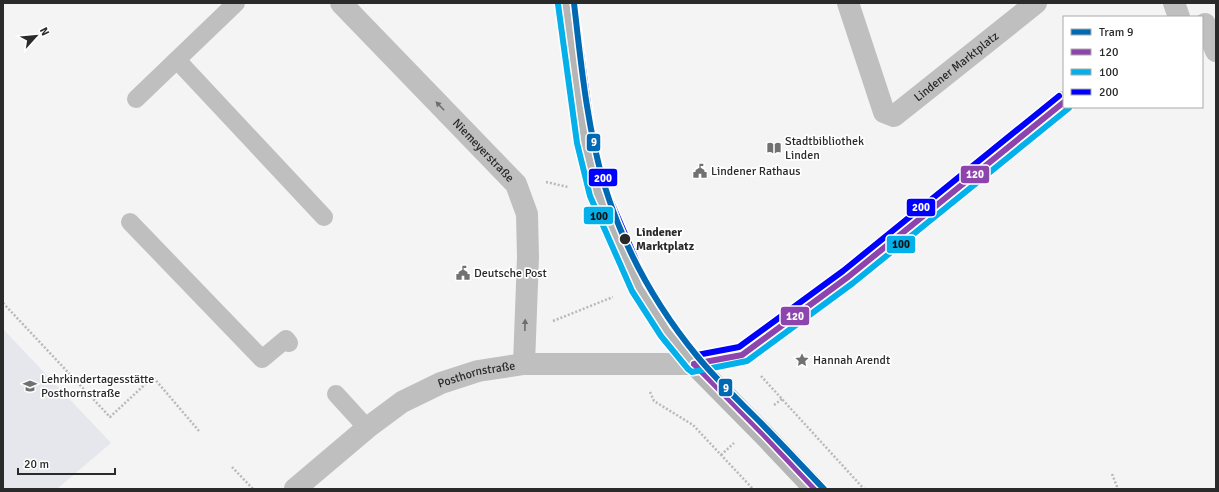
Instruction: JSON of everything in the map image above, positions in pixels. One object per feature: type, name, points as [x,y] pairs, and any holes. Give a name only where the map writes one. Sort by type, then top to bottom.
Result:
[{"type":"street","name":"Niemeyerstraße","points":[[340,3],[516,184],[527,214],[528,257],[524,364]]},
{"type":"street","points":[[566,3],[585,142],[598,193],[639,287],[668,332],[694,364],[815,489]]},
{"type":"street","name":"Lindener Marktplatz","points":[[848,3],[884,112],[894,116],[1036,3]]},
{"type":"street","points":[[1174,3],[1180,16]]},
{"type":"street","points":[[1208,23],[1216,52]]},
{"type":"street","points":[[694,364],[742,356],[848,277],[1063,103]]},
{"type":"street","name":"Posthornstraße","points":[[295,489],[367,428],[402,402],[441,383],[478,371],[524,364],[694,364]]},
{"type":"lane","points":[[136,99],[236,3]]},
{"type":"lane","points":[[177,60],[324,217]]},
{"type":"lane","points":[[130,222],[262,359],[286,339],[289,343]]},
{"type":"lane","points":[[336,394],[367,428]]},
{"type":"path","points":[[516,184],[536,180],[598,193]]},
{"type":"path","points":[[524,333],[639,287]]},
{"type":"path","points":[[3,303],[110,417],[153,377],[199,431]]},
{"type":"path","points":[[742,356],[864,489]]},
{"type":"path","points":[[634,364],[654,401],[693,425],[753,489]]},
{"type":"path","points":[[232,466],[253,489]]},
{"type":"path","points":[[1112,474],[1118,489]]},
{"type":"shaded area","name":"Lehrkindertagesstätte Posthornstraße","points":[[3,329],[111,443],[57,489],[3,489]]},
{"type":"tram line","name":"9","points":[[574,3],[585,95],[598,162],[604,184],[621,230],[642,274],[668,317],[704,364],[824,489]]},
{"type":"transit line","name":"200","points":[[574,3],[593,140],[606,190],[646,283],[674,327],[697,355],[739,347],[843,271],[1059,96]]},
{"type":"transit line","name":"100","points":[[558,4],[577,143],[590,196],[632,291],[661,336],[692,372],[747,361],[853,283],[1069,108]]},
{"type":"transit line","name":"120","points":[[694,364],[742,355],[848,277],[1063,103]]},
{"type":"transit line","name":"120","points":[[694,364],[815,489]]},
{"type":"place","name":"Stadtbibliothek Linden","points":[[774,148]]},
{"type":"place","name":"Lindener Rathaus","points":[[700,171]]},
{"type":"place","name":"Lindener Marktplatz","points":[[625,239]]},
{"type":"place","name":"Deutsche Post","points":[[463,273]]},
{"type":"place","name":"Hannah Arendt","points":[[802,360]]},
{"type":"place","name":"Lehrkindertagesstätte Posthornstraße","points":[[30,386]]}]
